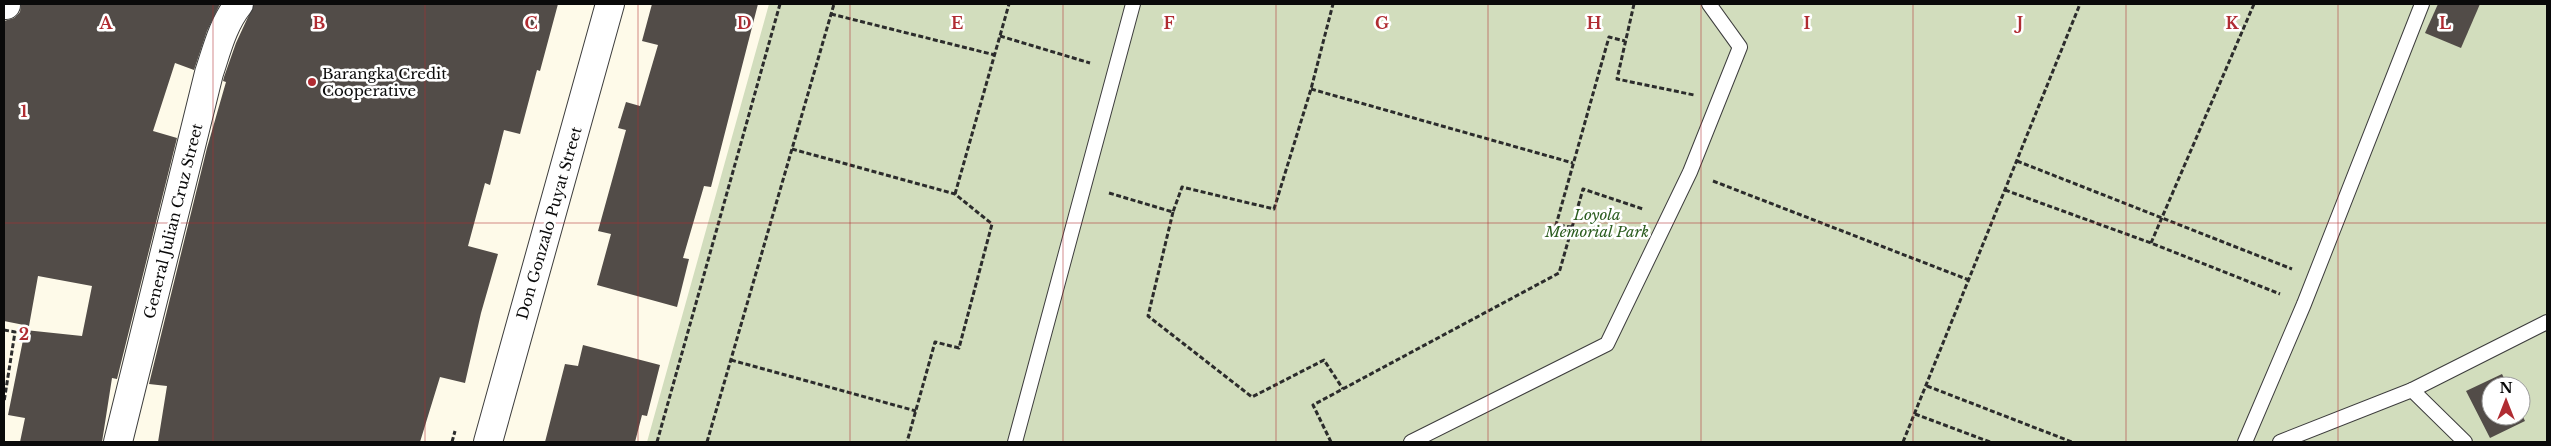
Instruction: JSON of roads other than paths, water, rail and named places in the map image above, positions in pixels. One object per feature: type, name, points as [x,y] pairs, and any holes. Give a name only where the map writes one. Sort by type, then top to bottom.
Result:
[{"type":"street","name":"General Julian Cruz Street","points":[[118,442],[209,74],[220,40],[232,13],[239,4]]},
{"type":"street","name":"Don Gonzalo Puyat Street","points":[[488,442],[610,4]]},
{"type":"lane","points":[[1015,442],[1133,4]]},
{"type":"lane","points":[[1411,442],[1607,344],[1690,172],[1740,46],[1709,4]]},
{"type":"lane","points":[[2245,442],[2304,304],[2422,4]]},
{"type":"lane","points":[[2280,442],[2412,390],[2547,322]]},
{"type":"lane","points":[[2412,390],[2464,442]]},
{"type":"place","name":"Barangka Credit Cooperative","points":[[312,82]]},
{"type":"park label","name":"Loyola Memorial Park","points":[[1597,222]]}]
